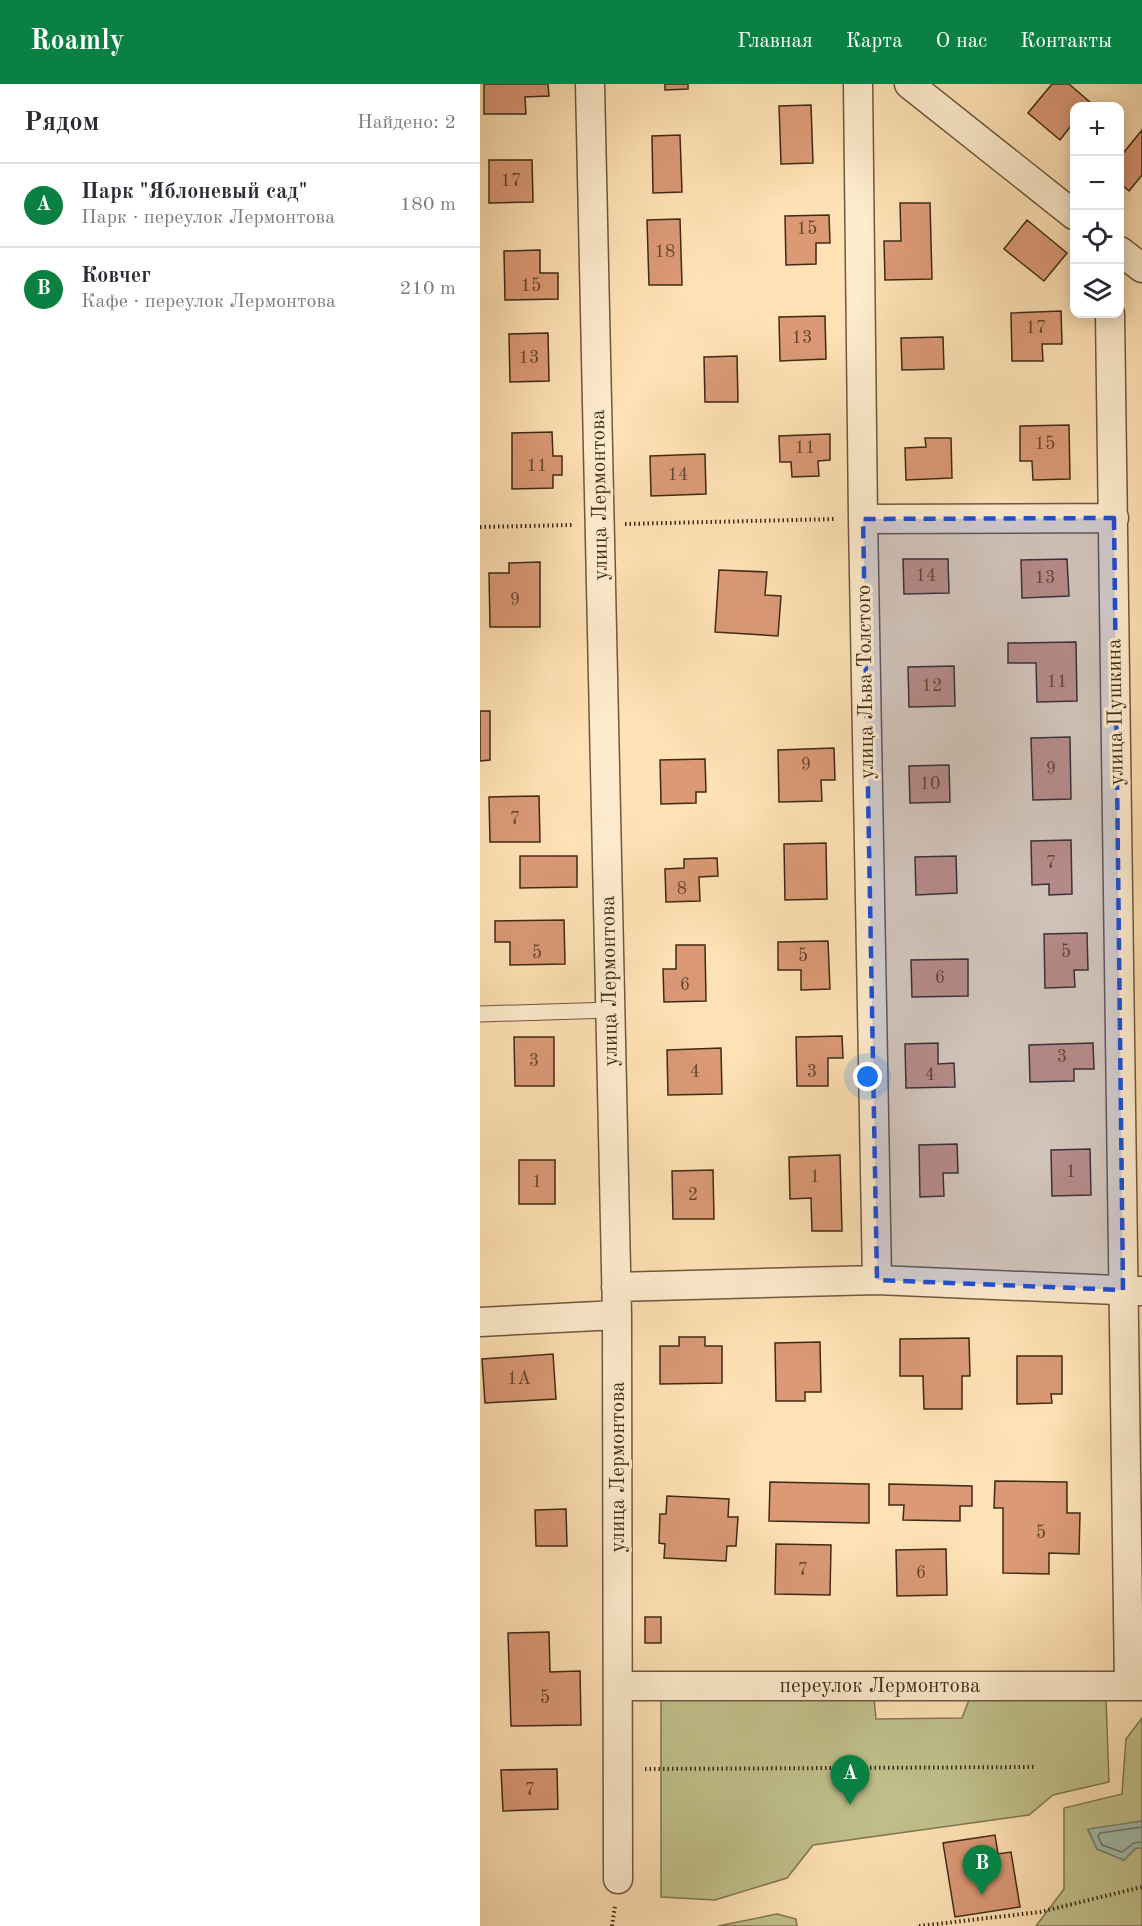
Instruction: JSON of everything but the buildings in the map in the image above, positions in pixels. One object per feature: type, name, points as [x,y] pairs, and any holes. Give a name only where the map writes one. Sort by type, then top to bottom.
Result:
[{"type":"street","name":"улица Лермонтова","points":[[590,84],[617,1301],[618,1879]]},
{"type":"street","name":"улица Льва Толстого","points":[[858,84],[863,519],[877,1280]]},
{"type":"street","points":[[909,84],[1070,212]]},
{"type":"street","points":[[1124,255],[1142,268]]},
{"type":"street","name":"улица Пушкина","points":[[1110,318],[1132,1291],[1135,1686]]},
{"type":"street","points":[[863,519],[1114,518]]},
{"type":"street","points":[[480,1322],[617,1301],[877,1280],[1132,1291]]},
{"type":"street","name":"переулок Лермонтова","points":[[618,1686],[1135,1686]]},
{"type":"lane","points":[[480,1014],[611,1010]]},
{"type":"path","points":[[480,527],[863,519]]},
{"type":"path","points":[[618,1770],[1034,1767]]},
{"type":"path","points":[[919,1926],[1040,1912],[1142,1887]]},
{"type":"highlighted area","points":[[1114,518],[1123,1290],[877,1280],[863,519]]},
{"type":"green space","points":[[971,1695],[1106,1698],[1109,1782],[1053,1795],[1029,1815],[813,1845],[787,1878],[715,1900],[661,1897],[661,1699],[874,1698],[876,1719],[962,1718]]},
{"type":"green space","points":[[1142,1718],[1142,1821],[1088,1830],[1097,1849],[1124,1860],[1136,1848],[1142,1848],[1142,1926],[1036,1926],[1064,1889],[1064,1808],[1122,1794],[1126,1739]]},
{"type":"green space","points":[[777,1914],[796,1919],[797,1926],[718,1926]]},
{"type":"water","points":[[1142,1821],[1142,1848],[1136,1848],[1124,1860],[1097,1849],[1088,1829]]},
{"type":"place","name":"Парк \"Яблоневый сад\"","points":[[850,1805]]},
{"type":"place","name":"Ковчег","points":[[982,1895]]}]
